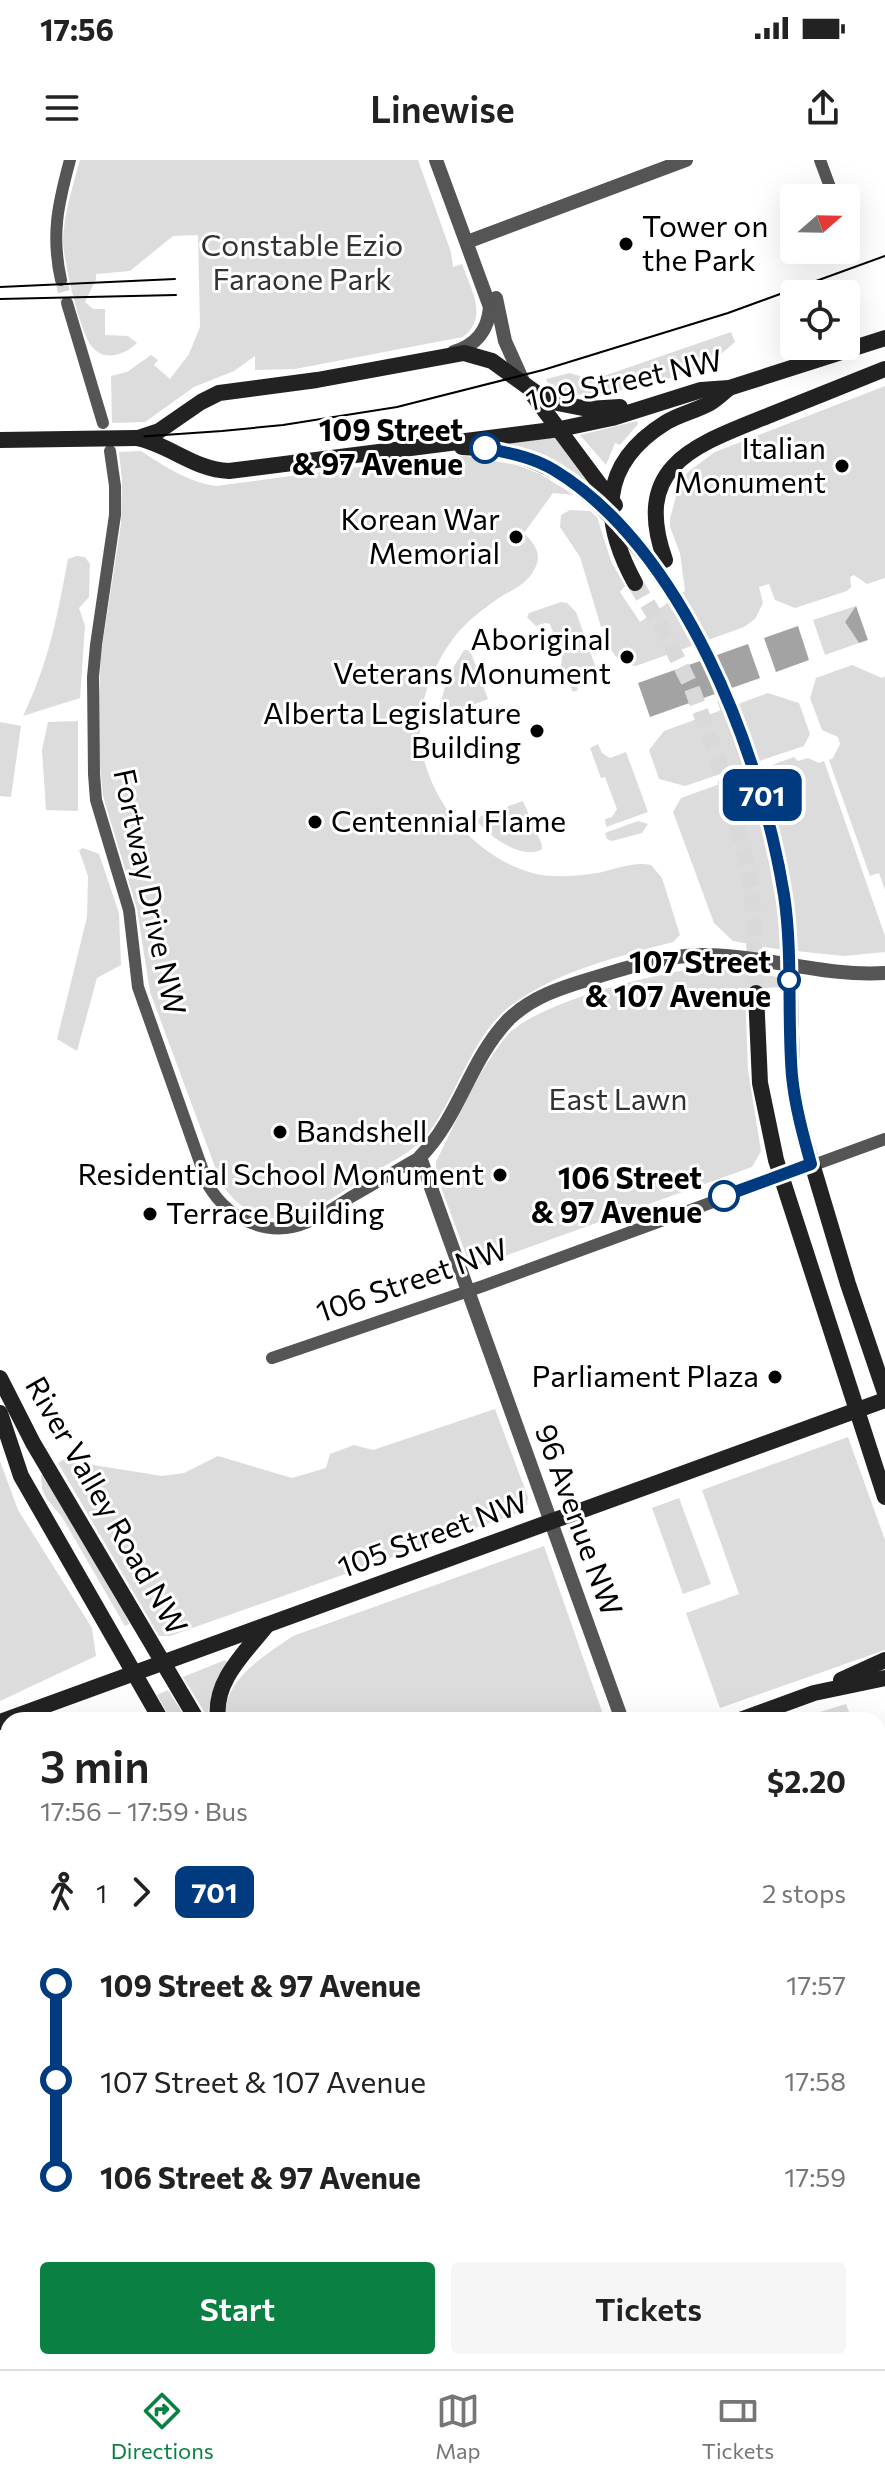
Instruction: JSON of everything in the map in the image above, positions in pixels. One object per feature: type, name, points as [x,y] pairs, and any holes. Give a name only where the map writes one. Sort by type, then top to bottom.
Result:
[{"type":"main road","name":"109 Street NW","points":[[0,440],[136,438],[195,463],[229,471],[560,429],[612,418],[701,390],[729,388],[885,338]]},
{"type":"main road","name":"109 Street NW","points":[[136,438],[159,431],[201,402],[230,391],[317,380],[448,354],[474,354],[485,358],[547,400],[588,409],[666,401]]},
{"type":"main road","points":[[523,381],[560,429],[611,507],[662,566],[655,522],[656,508],[663,481],[676,462],[705,441],[885,369]]},
{"type":"main road","points":[[635,583],[617,547],[611,507],[617,475],[651,433],[681,413],[708,404],[729,388]]},
{"type":"main road","points":[[424,445],[485,448],[525,457],[551,468],[611,507]]},
{"type":"main road","points":[[790,991],[792,1076],[799,1120],[885,1393]]},
{"type":"main road","points":[[756,993],[760,1083],[780,1176],[885,1497]]},
{"type":"main road","name":"River Valley Road NW","points":[[0,1378],[33,1443],[192,1712]]},
{"type":"main road","name":"105 Street NW","points":[[27,1712],[885,1400]]},
{"type":"main road","name":"River Valley Road NW","points":[[0,1413],[21,1476],[156,1712]]},
{"type":"main road","points":[[218,1712],[224,1681],[267,1625]]},
{"type":"main road","points":[[762,1712],[814,1693],[885,1660]]},
{"type":"main road","points":[[814,1693],[885,1678]]},
{"type":"street","points":[[61,280],[54,232],[70,160]]},
{"type":"street","points":[[436,160],[495,293],[505,341],[523,381]]},
{"type":"street","points":[[471,239],[686,160]]},
{"type":"street","points":[[820,160],[829,184]]},
{"type":"street","points":[[448,354],[475,342],[489,317],[487,295],[471,239]]},
{"type":"street","points":[[67,303],[103,423]]},
{"type":"street","name":"Fortway Drive NW","points":[[110,451],[115,515],[94,660],[95,787],[103,825],[129,910],[138,987],[208,1185],[222,1205],[241,1219],[262,1226],[286,1228],[319,1217],[420,1157]]},
{"type":"street","points":[[420,1157],[443,1131],[465,1083],[502,1027],[525,1006],[551,991],[607,973],[694,955],[737,957],[834,972],[885,973]]},
{"type":"street","name":"106 Street NW","points":[[272,1358],[885,1139]]},
{"type":"street","name":"96 Avenue NW","points":[[420,1157],[619,1712]]},
{"type":"green space","name":"Constable Ezio Faraone Park","points":[[80,160],[418,160],[451,252],[453,267],[462,264],[473,293],[475,321],[463,337],[295,369],[255,370],[255,356],[234,371],[194,387],[145,422],[112,423],[111,376],[127,372],[151,355],[158,360],[154,365],[170,379],[189,354],[200,327],[198,235],[173,236],[130,271],[96,274],[85,302],[93,309],[105,309],[105,335],[128,336],[137,343],[116,355],[98,352],[88,340],[73,296],[63,240],[69,200]]},
{"type":"green space","points":[[731,332],[735,342],[707,366],[667,379],[594,397],[551,390],[546,379],[570,373],[592,380]]},
{"type":"green space","points":[[885,386],[885,578],[867,584],[854,575],[850,577],[851,587],[847,591],[795,608],[775,600],[769,584],[759,587],[763,603],[755,619],[744,627],[636,666],[617,658],[610,647],[606,626],[601,627],[580,557],[560,527],[561,515],[570,510],[590,511],[597,517],[611,561],[625,586],[620,592],[640,622],[685,591],[680,553],[670,519],[679,485],[688,472],[715,452]]},
{"type":"green space","points":[[637,421],[638,424],[620,445],[615,443],[606,465],[580,435]]},
{"type":"green space","points":[[558,438],[590,478],[584,483],[500,444]]},
{"type":"green space","points":[[141,451],[186,477],[216,486],[411,460],[466,456],[517,465],[540,474],[574,495],[553,493],[524,533],[538,555],[531,575],[469,621],[440,660],[428,687],[421,715],[421,744],[426,766],[445,807],[459,826],[494,856],[514,867],[536,874],[574,876],[637,864],[651,865],[662,878],[680,935],[673,942],[567,975],[527,994],[509,1007],[496,1019],[474,1050],[437,1120],[421,1141],[399,1158],[329,1200],[292,1216],[274,1218],[256,1214],[238,1203],[221,1183],[150,992],[137,909],[103,796],[97,739],[101,654],[121,524],[119,452]]},
{"type":"green space","points":[[85,557],[90,564],[89,597],[79,608],[85,626],[80,698],[23,716],[46,658],[68,559]]},
{"type":"green space","points":[[561,602],[567,603],[576,612],[597,671],[581,677],[578,690],[573,692],[561,666],[562,657],[550,624],[536,626],[527,617],[529,613]]},
{"type":"green space","points":[[856,606],[845,622],[859,643],[825,655],[813,620]]},
{"type":"green space","points":[[464,650],[470,650],[488,699],[442,717],[438,712],[448,676]]},
{"type":"green space","points":[[852,665],[882,678],[885,676],[885,890],[879,873],[870,876],[829,760],[840,744],[838,737],[822,730],[810,698],[816,678]]},
{"type":"green space","points":[[768,693],[799,703],[810,734],[804,746],[685,786],[659,779],[649,750],[664,731]]},
{"type":"green space","points":[[78,721],[78,811],[46,810],[42,750],[48,722]]},
{"type":"green space","points":[[0,722],[21,726],[11,797],[0,796]]},
{"type":"green space","points":[[598,744],[602,753],[610,758],[626,752],[648,812],[606,827],[605,819],[612,817],[617,809],[590,748]]},
{"type":"green space","points":[[794,757],[798,761],[808,758],[819,763],[824,761],[885,936],[885,952],[844,956],[776,949],[733,941],[714,923],[673,812],[681,798]]},
{"type":"green space","points":[[523,801],[542,845],[542,849],[534,852],[506,845],[477,821],[481,816]]},
{"type":"green space","points":[[638,821],[648,824],[642,833],[612,841],[607,839],[605,833]]},
{"type":"green space","points":[[83,848],[99,854],[119,913],[121,965],[97,978],[77,1051],[57,1039],[87,917],[88,876],[79,850]]},
{"type":"green space","name":"East Lawn","points":[[693,969],[741,970],[798,981],[798,986],[732,990],[745,991],[748,1070],[761,1151],[752,1167],[471,1268],[436,1174],[436,1162],[485,1067],[505,1038],[539,1014],[564,1003],[621,985]]},
{"type":"green space","points":[[495,1409],[528,1497],[527,1505],[518,1513],[170,1636],[159,1636],[58,1463],[62,1460],[162,1476],[184,1473],[218,1456],[292,1478],[326,1468],[330,1454],[354,1445],[373,1450]]},
{"type":"green space","points":[[848,1437],[885,1540],[885,1650],[720,1708],[686,1613],[739,1594],[702,1490]]},
{"type":"green space","points":[[0,1461],[18,1510],[92,1628],[96,1656],[0,1701]]},
{"type":"green space","points":[[44,1474],[129,1624],[125,1626],[62,1517],[46,1498],[42,1489],[41,1475]]},
{"type":"green space","points":[[679,1498],[711,1584],[683,1594],[652,1508]]},
{"type":"green space","points":[[544,1546],[602,1712],[226,1712],[230,1693],[247,1670],[293,1636]]},
{"type":"green space","points":[[225,1660],[227,1662],[214,1687],[208,1712],[204,1712],[183,1677]]},
{"type":"green space","points":[[168,1690],[182,1712],[167,1712],[157,1695]]},
{"type":"green space","points":[[846,1704],[849,1712],[820,1712]]},
{"type":"shaded area","points":[[856,606],[868,640],[859,643],[845,622]]},
{"type":"shaded area","points":[[798,626],[809,660],[776,672],[764,638]]},
{"type":"shaded area","points":[[748,644],[760,678],[650,717],[638,683]]},
{"type":"tunnel","points":[[61,280],[67,303]]},
{"type":"tunnel","points":[[658,571],[709,658],[760,790],[784,897],[790,991]]},
{"type":"tunnel","points":[[635,583],[691,686],[729,790],[752,889],[756,993]]},
{"type":"tram line","points":[[0,441],[222,431],[397,407],[543,370],[728,313],[885,256]]},
{"type":"tram line","points":[[0,287],[175,279]]},
{"type":"tram line","points":[[0,299],[176,295]]},
{"type":"bus line","name":"701","points":[[485,448],[525,457],[551,468],[579,487],[610,514],[658,571],[709,658],[760,790],[784,897],[792,1076],[799,1120],[811,1164],[724,1196]]},
{"type":"place","name":"Tower on the Park","points":[[626,244]]},
{"type":"place","name":"109 Street & 97 Avenue","points":[[485,448]]},
{"type":"place","name":"Italian Monument","points":[[842,466]]},
{"type":"place","name":"Korean War Memorial","points":[[516,537]]},
{"type":"place","name":"Aboriginal Veterans Monument","points":[[627,657]]},
{"type":"place","name":"Alberta Legislature Building","points":[[537,731]]},
{"type":"place","name":"Centennial Flame","points":[[315,822]]},
{"type":"place","name":"107 Street & 107 Avenue","points":[[789,980]]},
{"type":"place","name":"Bandshell","points":[[280,1132]]},
{"type":"place","name":"Residential School Monument","points":[[500,1175]]},
{"type":"place","name":"106 Street & 97 Avenue","points":[[724,1196]]},
{"type":"place","name":"Terrace Building","points":[[150,1214]]},
{"type":"place","name":"Parliament Plaza","points":[[775,1377]]}]
